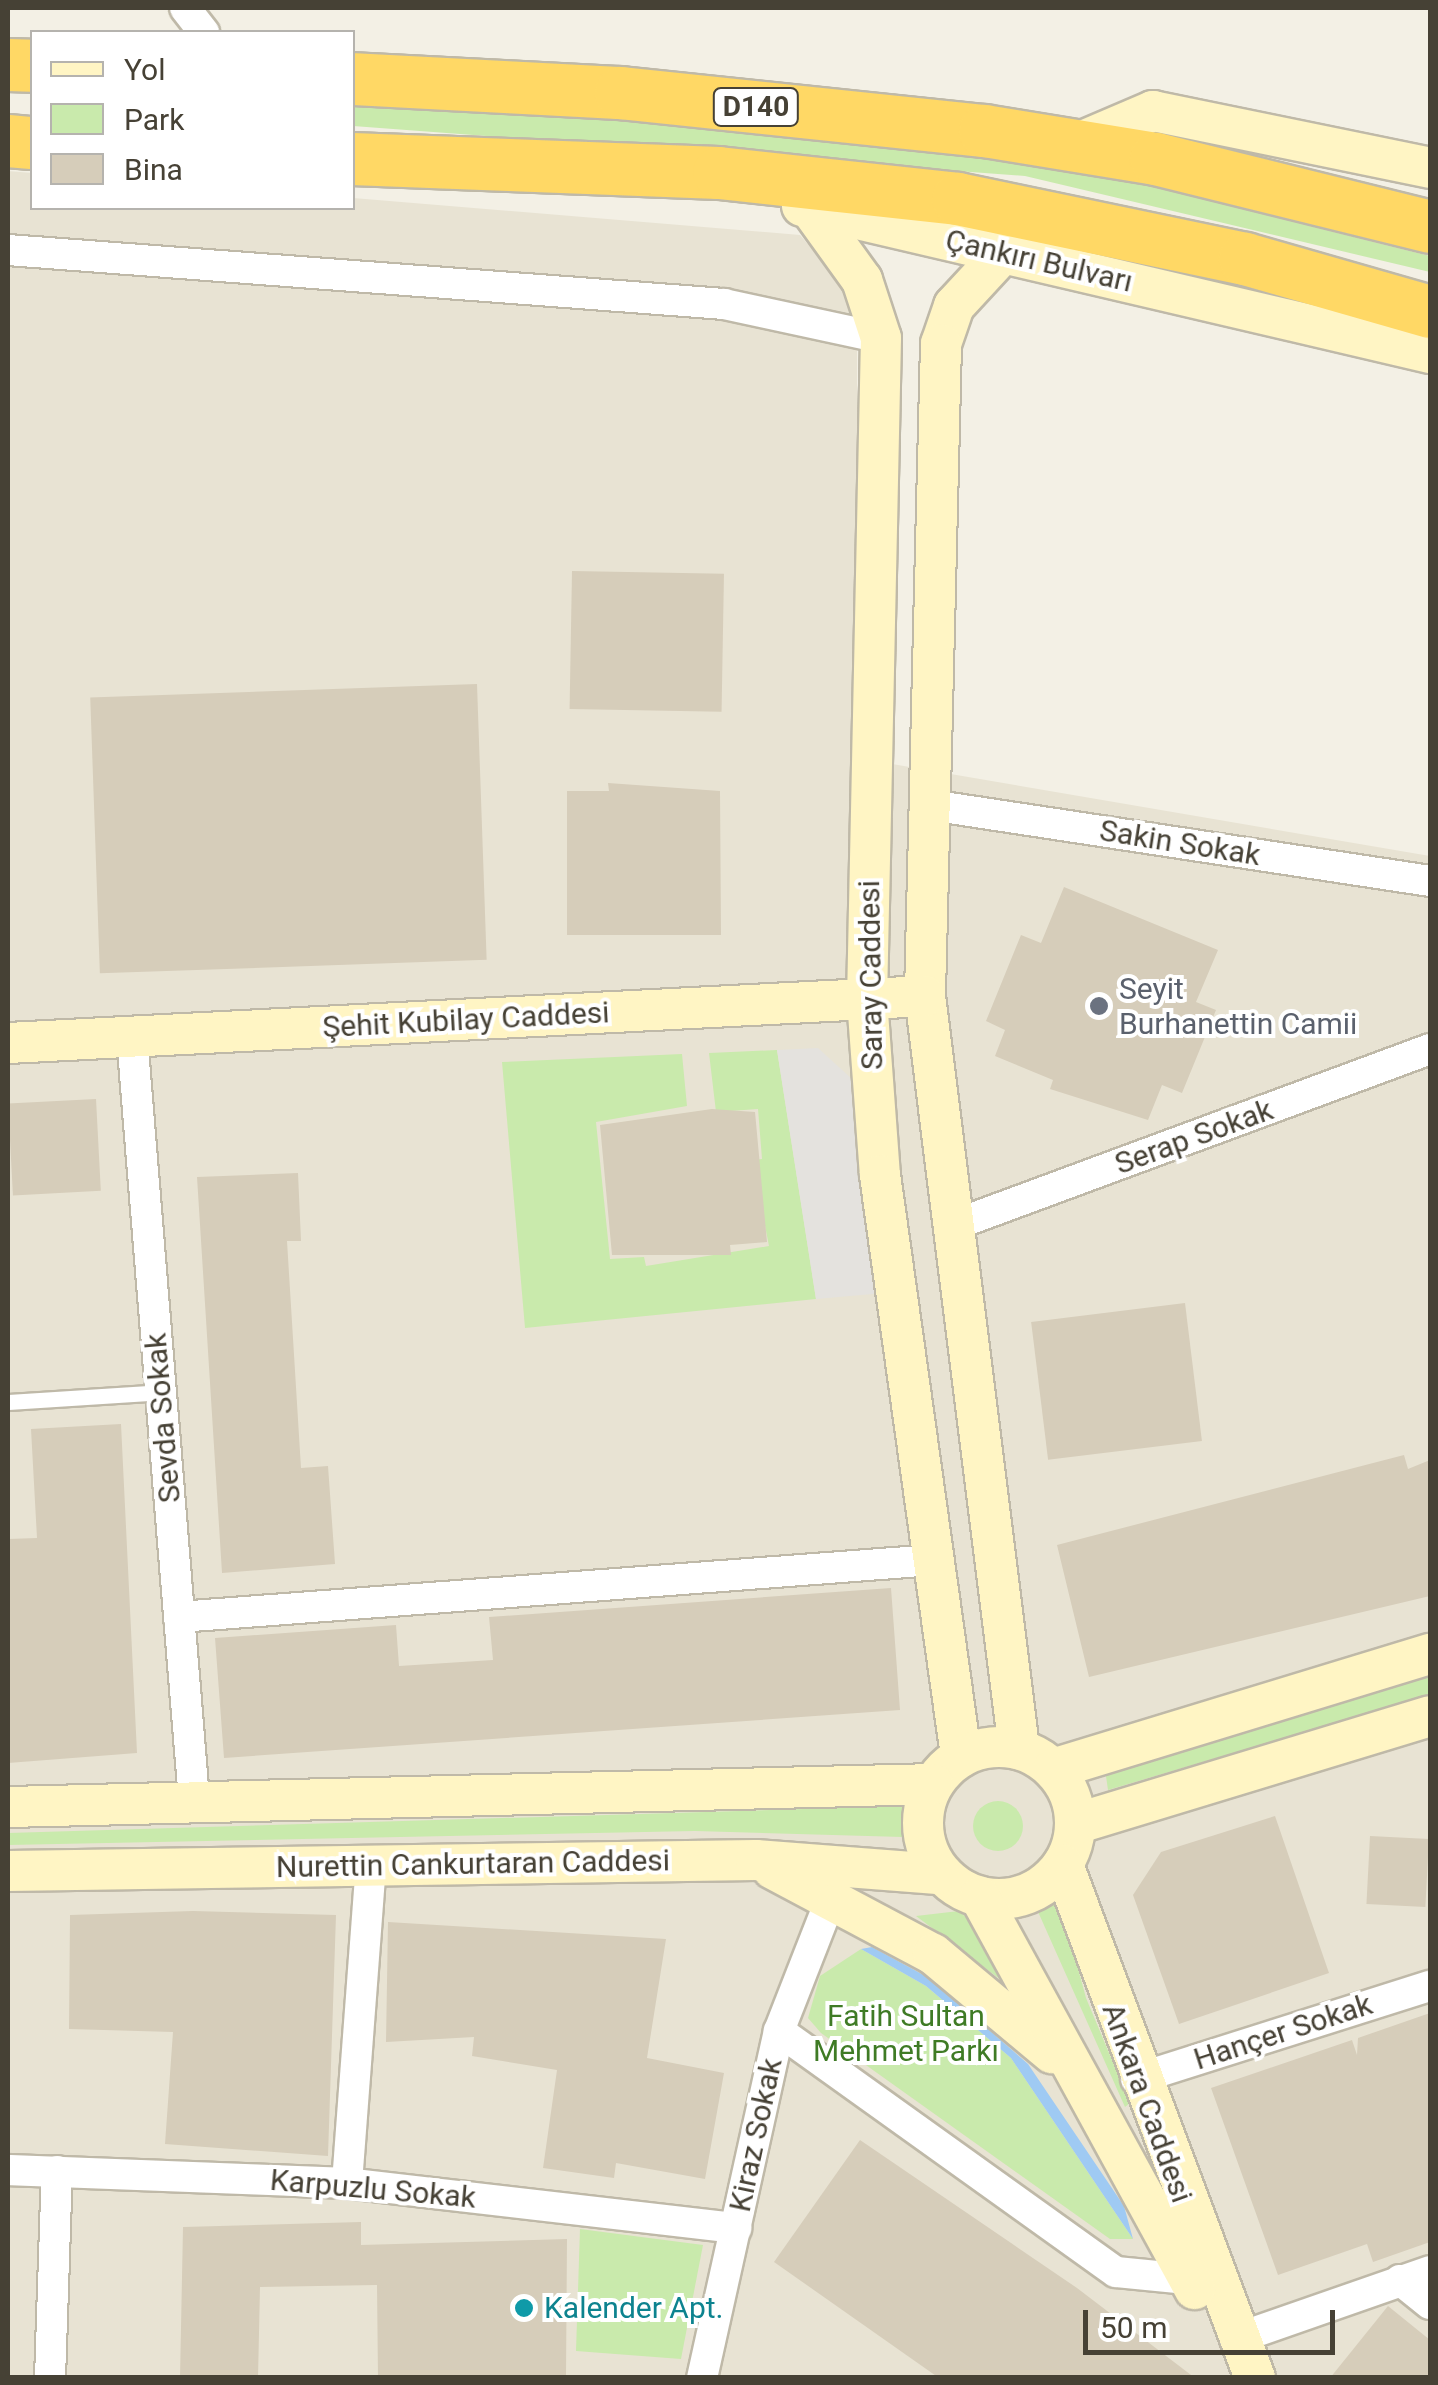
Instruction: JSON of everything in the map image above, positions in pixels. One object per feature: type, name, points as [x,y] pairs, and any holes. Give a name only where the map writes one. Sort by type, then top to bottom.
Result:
[{"type":"highway","name":"D140","points":[[355,80],[621,93],[1076,144],[1156,159],[1430,227]]},
{"type":"highway","name":"Çankırı Bulvarı","points":[[355,159],[647,170],[958,199],[1118,228],[1430,312]]},
{"type":"street","points":[[185,8],[202,30]]},
{"type":"street","points":[[1076,144],[1153,112],[1430,168]]},
{"type":"street","name":"Çankırı Bulvarı","points":[[647,170],[1430,353]]},
{"type":"street","name":"Saray Caddesi","points":[[810,208],[862,280],[880,338],[867,999],[880,1175],[934,1560],[947,1770]]},
{"type":"street","points":[[8,250],[724,304],[880,338]]},
{"type":"street","name":"Saray Caddesi","points":[[1004,253],[954,306],[941,344],[926,996],[1036,1759]]},
{"type":"street","name":"Sakin Sokak","points":[[930,805],[1430,881]]},
{"type":"street","name":"Şehit Kubilay Caddesi","points":[[8,1044],[926,996]]},
{"type":"street","name":"Sevda Sokak","points":[[132,1037],[194,1799]]},
{"type":"street","name":"Serap Sokak","points":[[957,1224],[1430,1049]]},
{"type":"street","points":[[179,1617],[934,1560]]},
{"type":"street","points":[[8,1807],[947,1770],[1036,1759],[1430,1654]]},
{"type":"street","points":[[1076,1824],[1430,1716]]},
{"type":"street","points":[[947,1770],[923,1829],[938,1874],[980,1897],[1031,1892],[1063,1865],[1076,1824],[1036,1759]]},
{"type":"street","name":"Nurettin Cankurtaran Caddesi","points":[[8,1871],[756,1860],[938,1874]]},
{"type":"street","name":"Ankara Caddesi","points":[[756,1860],[832,1898],[980,1988],[1088,2092]]},
{"type":"street","name":"Ankara Caddesi","points":[[1063,1865],[1136,2079],[1235,2339],[1255,2378]]},
{"type":"street","points":[[347,2183],[371,1866]]},
{"type":"street","name":"Ankara Caddesi","points":[[980,1897],[1188,2280],[1235,2339]]},
{"type":"street","name":"Kiraz Sokak","points":[[702,2378],[779,2031],[832,1898]]},
{"type":"street","name":"Hançer Sokak","points":[[1136,2079],[1430,1986]]},
{"type":"street","points":[[779,2031],[1116,2272],[1188,2280]]},
{"type":"street","name":"Karpuzlu Sokak","points":[[8,2170],[347,2183],[736,2228]]},
{"type":"street","points":[[50,2378],[57,2171]]},
{"type":"street","points":[[1235,2339],[1430,2271]]},
{"type":"street","points":[[1400,2280],[1430,2304]]},
{"type":"lane","points":[[8,1402],[161,1392]]},
{"type":"shaded area","points":[[8,171],[30,173],[30,210],[355,210],[355,198],[800,235],[857,302],[857,758],[1430,856],[1430,2377],[8,2377]]},
{"type":"shaded area","points":[[818,1048],[852,1079],[884,1293],[816,1299],[777,1050]]},
{"type":"green space","points":[[355,102],[807,134],[1094,172],[1430,256],[1430,272],[1025,176],[355,126]]},
{"type":"green space","points":[[777,1050],[816,1299],[525,1328],[502,1062],[682,1054],[687,1106],[596,1122],[610,1259],[644,1257],[646,1266],[769,1246],[752,1160],[762,1159],[758,1109],[716,1112],[709,1053]]},
{"type":"green space","points":[[1430,1676],[1430,1695],[1108,1790],[1105,1769]]},
{"type":"green space","points":[[998,1801],[1016,1808],[1023,1826],[1016,1844],[998,1851],[980,1844],[973,1826],[980,1808]]},
{"type":"green space","points":[[902,1806],[903,1837],[695,1831],[8,1845],[8,1833]]},
{"type":"green space","points":[[1057,1891],[1086,1998],[1130,2103],[1125,2107],[1031,1896]]},
{"type":"green space","points":[[959,1911],[968,1919],[1001,1980],[916,1916]]},
{"type":"green space","name":"Fatih Sultan Mehmet Parkı","points":[[861,1949],[926,1986],[1011,2058],[1133,2239],[1110,2239],[821,2033],[808,2018],[820,1976]]},
{"type":"green space","points":[[580,2229],[703,2245],[681,2359],[576,2351]]},
{"type":"water","points":[[872,1947],[931,1979],[1028,2064],[1124,2206],[1133,2239],[1011,2058],[926,1986],[861,1949]]},
{"type":"building","points":[[572,571],[724,574],[722,712],[570,709]]},
{"type":"building","points":[[477,684],[487,960],[100,973],[90,698]]},
{"type":"building","points":[[608,783],[720,791],[721,935],[567,935],[567,791],[609,791]]},
{"type":"building","name":"Seyit Burhanettin Camii","points":[[1064,887],[1218,950],[1196,1002],[1216,1010],[1182,1093],[1162,1085],[1148,1120],[1050,1089],[1053,1080],[995,1056],[1005,1030],[986,1021],[1021,935],[1041,943]]},
{"type":"building","points":[[96,1099],[101,1191],[13,1195],[8,1104]]},
{"type":"building","points":[[712,1109],[755,1112],[767,1242],[730,1245],[731,1255],[612,1255],[600,1125]]},
{"type":"building","points":[[298,1173],[301,1241],[287,1241],[301,1468],[328,1466],[335,1564],[222,1573],[197,1177]]},
{"type":"building","points":[[1185,1303],[1202,1441],[1048,1460],[1031,1322]]},
{"type":"building","points":[[121,1424],[137,1753],[8,1763],[8,1539],[37,1538],[31,1429]]},
{"type":"building","points":[[1404,1455],[1408,1469],[1430,1460],[1430,1596],[1089,1677],[1057,1545]]},
{"type":"building","points":[[891,1588],[900,1710],[224,1758],[215,1638],[396,1625],[399,1666],[493,1660],[489,1617]]},
{"type":"building","points":[[1275,1816],[1329,1973],[1179,2024],[1133,1895],[1161,1852]]},
{"type":"building","points":[[1370,1836],[1429,1839],[1425,1907],[1366,1904]]},
{"type":"building","points":[[193,1911],[336,1915],[328,2156],[165,2144],[173,2032],[69,2029],[70,1915]]},
{"type":"building","points":[[388,1922],[666,1939],[647,2058],[724,2073],[705,2179],[616,2163],[614,2178],[543,2168],[557,2070],[472,2056],[474,2037],[386,2042]]},
{"type":"building","points":[[1430,2013],[1430,2242],[1373,2262],[1367,2244],[1278,2275],[1211,2088],[1352,2040],[1357,2055],[1358,2038]]},
{"type":"building","points":[[860,2140],[1077,2288],[1195,2378],[939,2378],[774,2262]]},
{"type":"building","points":[[361,2222],[361,2245],[567,2239],[566,2376],[378,2378],[377,2285],[260,2287],[258,2378],[180,2378],[183,2227]]},
{"type":"building","points":[[1388,2306],[1430,2340],[1430,2378],[1330,2378]]},
{"type":"place","name":"Seyit Burhanettin Camii","points":[[1099,1006]]},
{"type":"place","name":"Kalender Apt.","points":[[524,2308]]}]
